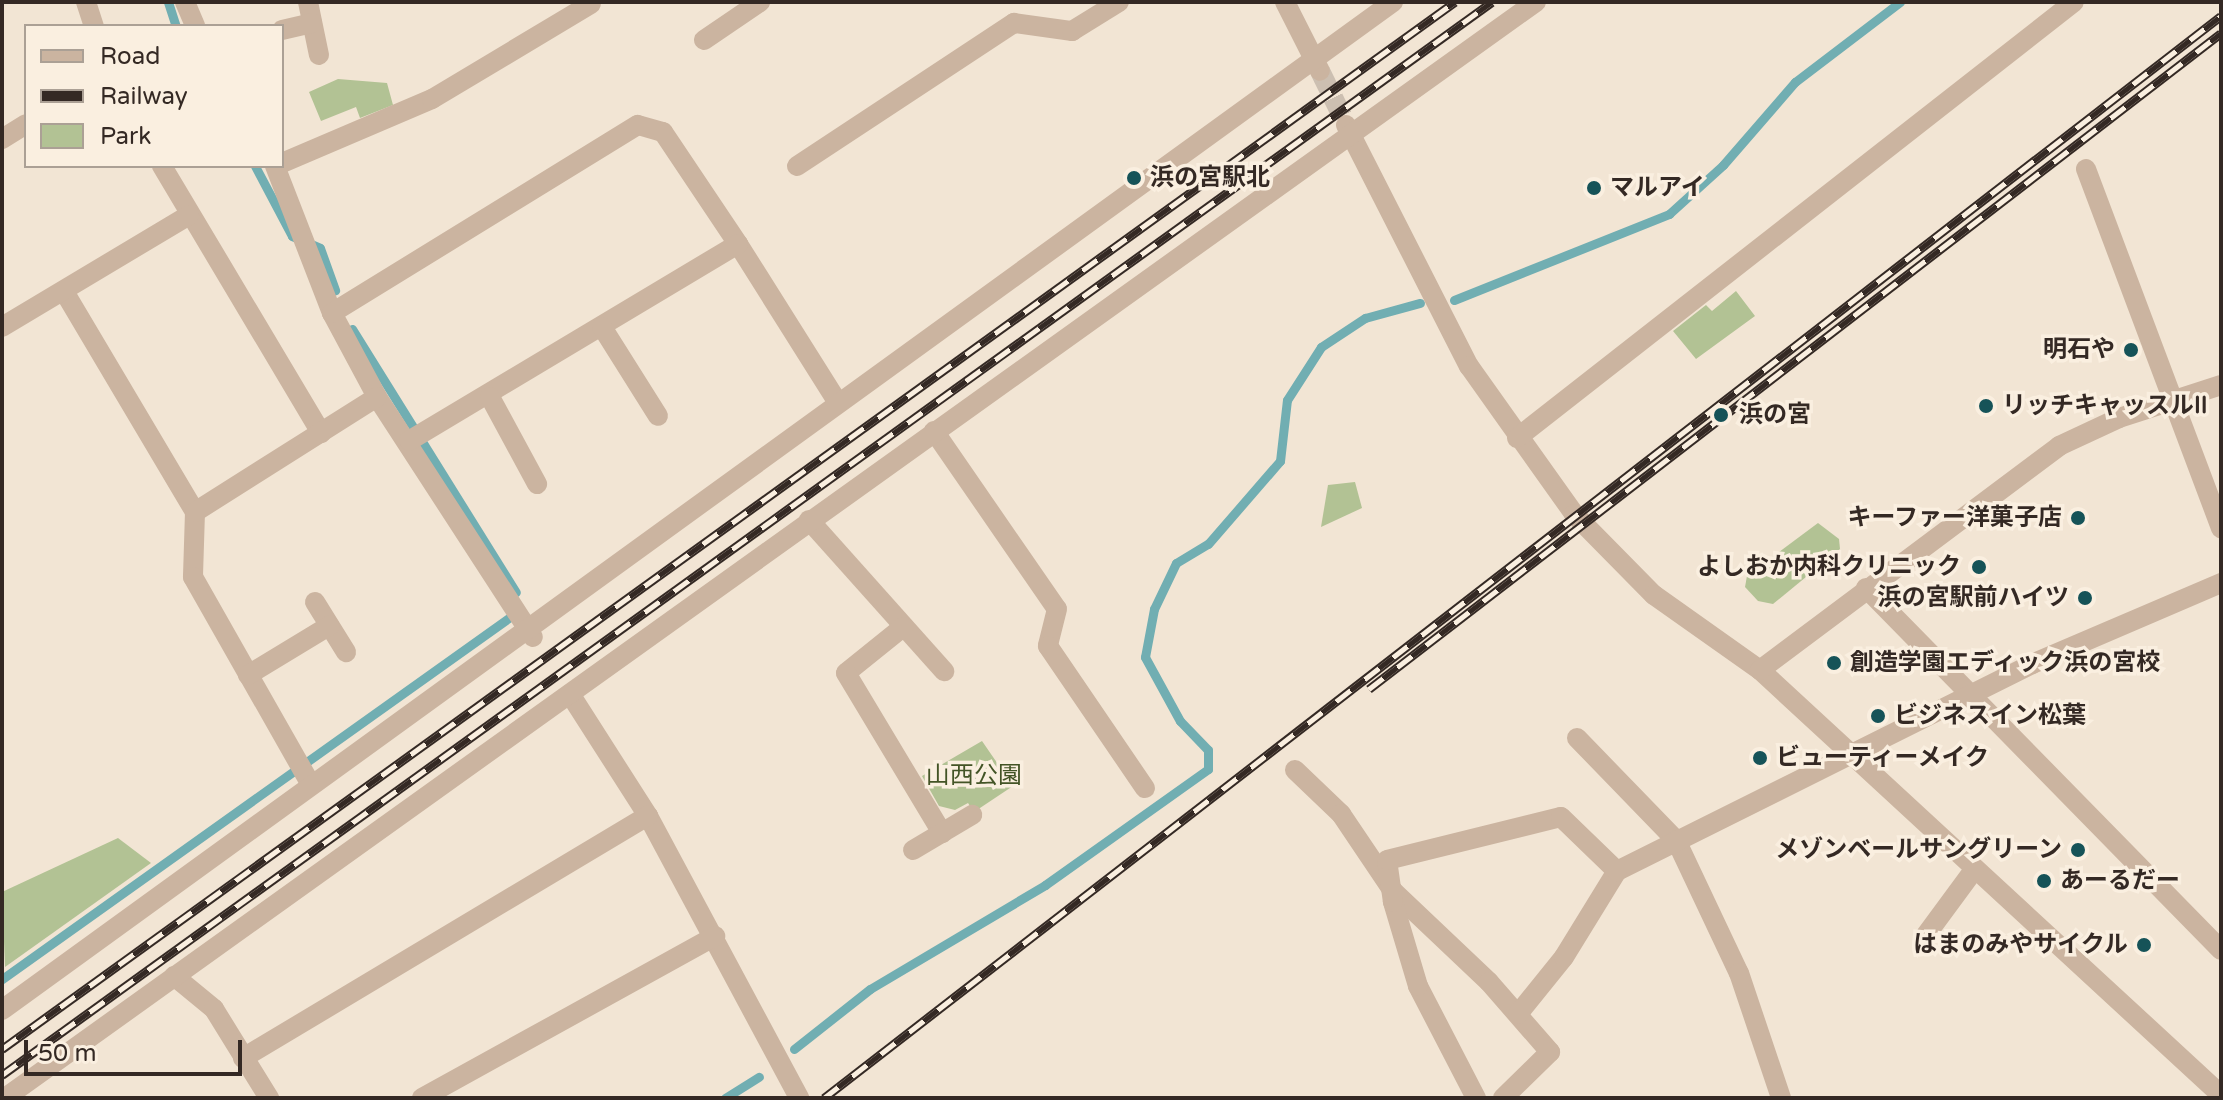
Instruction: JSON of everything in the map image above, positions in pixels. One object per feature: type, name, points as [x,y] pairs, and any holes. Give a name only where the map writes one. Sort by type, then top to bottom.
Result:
[{"type":"street","points":[[86,2],[93,24]]},
{"type":"street","points":[[185,2],[194,24]]},
{"type":"street","points":[[704,40],[760,2]]},
{"type":"street","points":[[797,166],[1014,23],[1072,31],[1119,2]]},
{"type":"street","points":[[1285,2],[1317,64]]},
{"type":"street","points":[[2,1010],[310,783],[530,633],[838,403],[1317,64],[1393,2]]},
{"type":"street","points":[[5,1098],[570,694],[1348,128],[1536,2]]},
{"type":"street","points":[[1517,438],[2074,2]]},
{"type":"street","points":[[284,162],[432,99],[591,4]]},
{"type":"street","points":[[284,29],[310,12],[319,55]]},
{"type":"street","points":[[2,139],[24,125]]},
{"type":"street","points":[[332,313],[638,125],[663,132],[838,403]]},
{"type":"street","points":[[1348,128],[1469,366],[1517,438],[1574,514],[1654,595],[1760,670],[1849,756],[2221,1095]]},
{"type":"street","points":[[163,168],[321,433]]},
{"type":"street","points":[[276,168],[332,313],[377,397],[409,441],[530,633]]},
{"type":"street","points":[[2086,169],[2221,528]]},
{"type":"street","points":[[2,327],[65,293],[189,215]]},
{"type":"street","points":[[409,441],[490,397],[738,244]]},
{"type":"street","points":[[65,293],[195,512],[193,577],[310,783]]},
{"type":"street","points":[[602,327],[658,416]]},
{"type":"street","points":[[1760,670],[2059,446],[2221,385]]},
{"type":"street","points":[[195,512],[377,397]]},
{"type":"street","points":[[490,397],[537,484]]},
{"type":"street","points":[[934,431],[1057,609],[1048,646],[1145,788]]},
{"type":"street","points":[[809,520],[944,671]]},
{"type":"street","points":[[1518,1014],[1564,957],[1617,871],[2103,631],[2221,583]]},
{"type":"street","points":[[1866,588],[2221,950]]},
{"type":"street","points":[[315,602],[346,652]]},
{"type":"street","points":[[248,675],[329,626]]},
{"type":"street","points":[[903,627],[846,673],[942,833]]},
{"type":"street","points":[[570,694],[648,816],[715,936],[799,1098]]},
{"type":"street","points":[[1577,738],[1676,840],[1739,973],[1781,1098]]},
{"type":"street","points":[[1295,770],[1341,814],[1393,891],[1518,1014],[1550,1052],[1503,1098]]},
{"type":"street","points":[[913,850],[972,815]]},
{"type":"street","points":[[243,1058],[648,816]]},
{"type":"street","points":[[1476,1098],[1418,986],[1387,860],[1550,818],[1569,820],[1617,871]]},
{"type":"street","points":[[1926,935],[1974,870]]},
{"type":"street","points":[[422,1098],[715,936]]},
{"type":"street","points":[[174,976],[214,1009],[265,1097]]},
{"type":"green space","points":[[338,79],[387,83],[393,105],[360,118],[356,107],[321,121],[309,92]]},
{"type":"green space","points":[[1736,291],[1755,316],[1696,359],[1673,331],[1706,305],[1712,311]]},
{"type":"green space","points":[[1355,482],[1362,508],[1321,527],[1328,485]]},
{"type":"green space","points":[[1818,523],[1839,539],[1840,549],[1773,604],[1758,601],[1745,587],[1747,576]]},
{"type":"green space","name":"山西公園","points":[[982,741],[1013,786],[974,812],[968,803],[955,810],[939,806],[922,776]]},
{"type":"green space","points":[[118,838],[151,863],[5,967],[2,892]]},
{"type":"waterway","points":[[168,2],[175,24]]},
{"type":"waterway","points":[[1454,300],[1669,214],[1723,165],[1795,82],[1900,2]]},
{"type":"waterway","points":[[256,168],[292,236],[320,248],[335,290]]},
{"type":"waterway","points":[[794,1049],[870,989],[1045,885],[1208,769],[1208,750],[1180,721],[1145,657],[1154,609],[1176,563],[1208,544],[1280,461],[1287,400],[1321,347],[1365,318],[1420,303]]},
{"type":"waterway","points":[[352,329],[516,592]]},
{"type":"waterway","points":[[2,979],[510,617]]},
{"type":"waterway","points":[[725,1098],[759,1077]]},
{"type":"tunnel","points":[[1320,71],[1345,122]]},
{"type":"railway","points":[[2,1049],[1455,2]]},
{"type":"railway","points":[[2,1075],[1492,2]]},
{"type":"railway","points":[[824,1098],[2221,16]]},
{"type":"railway","points":[[1369,689],[2221,33]]},
{"type":"place","name":"浜の宮駅北","points":[[1134,178]]},
{"type":"place","name":"マルアイ","points":[[1594,188]]},
{"type":"place","name":"明石や","points":[[2131,350]]},
{"type":"place","name":"リッチキャッスルII","points":[[1986,406]]},
{"type":"place","name":"浜の宮","points":[[1721,415]]},
{"type":"place","name":"キーファー洋菓子店","points":[[2078,518]]},
{"type":"place","name":"よしおか内科クリニック","points":[[1979,567]]},
{"type":"place","name":"浜の宮駅前ハイツ","points":[[2085,598]]},
{"type":"place","name":"創造学園エディック浜の宮校","points":[[1834,663]]},
{"type":"place","name":"ビジネスイン松葉","points":[[1878,716]]},
{"type":"place","name":"ビューティーメイク","points":[[1760,758]]},
{"type":"place","name":"メゾンベールサングリーン","points":[[2078,850]]},
{"type":"place","name":"あーるだー","points":[[2044,881]]},
{"type":"place","name":"はまのみやサイクル","points":[[2144,945]]}]
